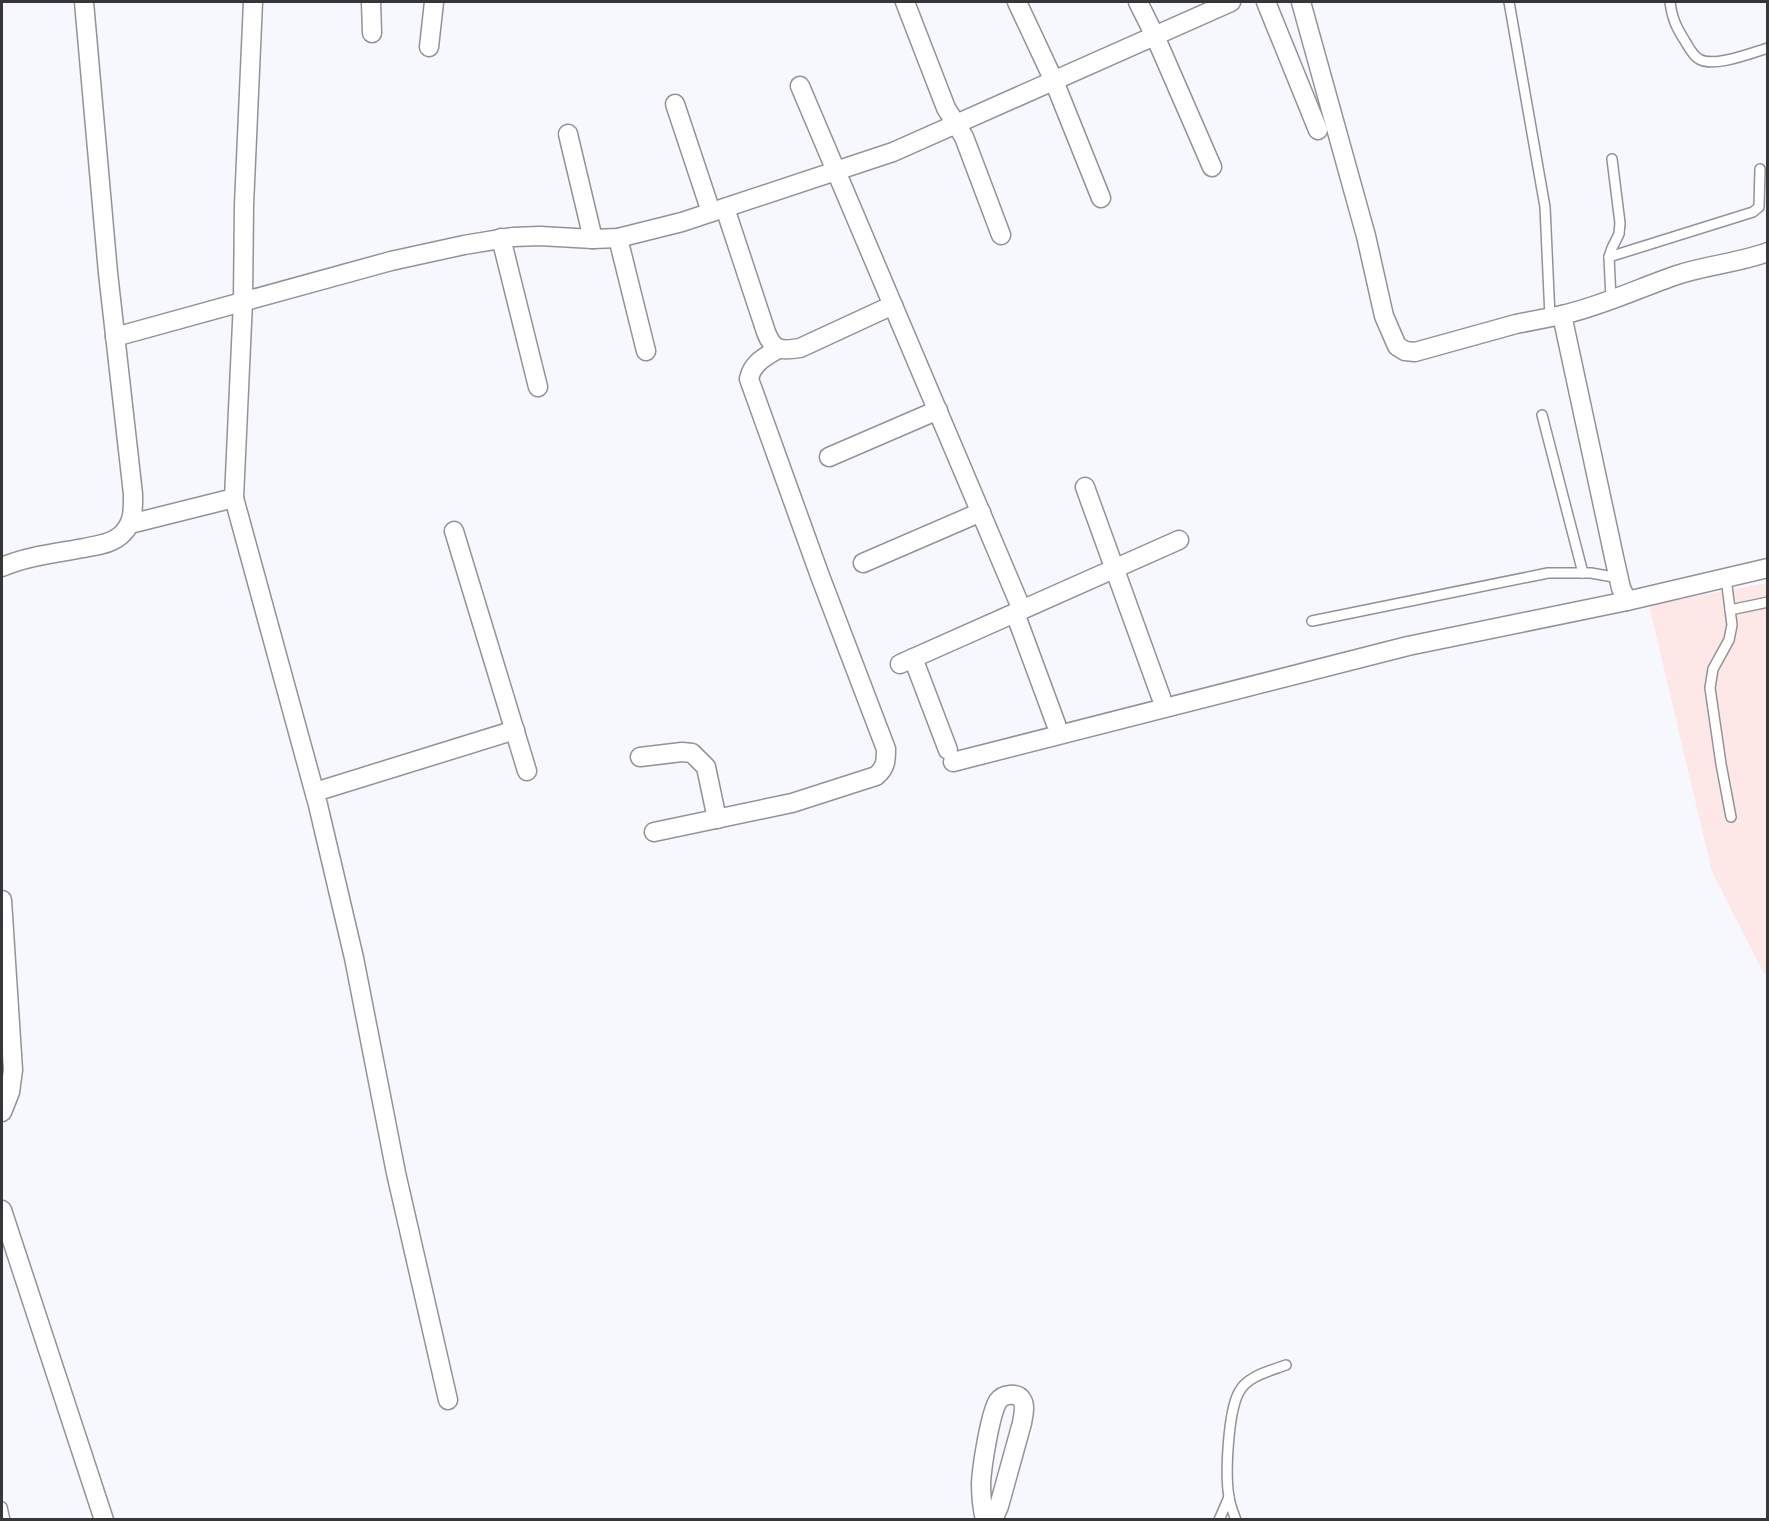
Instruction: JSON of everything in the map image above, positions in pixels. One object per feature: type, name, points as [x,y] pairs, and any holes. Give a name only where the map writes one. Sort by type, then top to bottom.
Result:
[{"type":"street","points":[[2,567],[109,542],[124,533],[134,511],[108,273],[84,2]]},
{"type":"street","points":[[253,2],[234,498],[315,792],[354,958],[396,1173],[448,1400]]},
{"type":"street","points":[[371,2],[372,33]]},
{"type":"street","points":[[429,47],[434,2]]},
{"type":"street","points":[[905,2],[946,108],[964,137],[1001,235]]},
{"type":"street","points":[[1017,2],[1054,81],[1101,198]]},
{"type":"street","points":[[1138,2],[1212,167]]},
{"type":"street","points":[[115,337],[391,261],[501,238],[540,236],[593,240],[647,232],[892,152],[1231,2]]},
{"type":"street","points":[[1266,2],[1318,130]]},
{"type":"street","points":[[1301,2],[1366,236],[1384,316],[1397,346],[1405,351],[1415,352],[1516,324],[1585,310],[1680,274],[1752,258],[1767,252]]},
{"type":"street","points":[[800,86],[981,512],[1019,611],[1056,724]]},
{"type":"street","points":[[675,104],[770,343],[778,349],[800,348],[893,305]]},
{"type":"street","points":[[568,134],[593,240]]},
{"type":"street","points":[[501,238],[538,387]]},
{"type":"street","points":[[618,238],[646,351]]},
{"type":"street","points":[[1556,316],[1619,578],[1627,601]]},
{"type":"street","points":[[654,832],[792,803],[876,776],[885,763],[886,748],[749,379],[750,371],[759,360],[778,349]]},
{"type":"street","points":[[829,457],[938,410]]},
{"type":"street","points":[[1085,487],[1161,697]]},
{"type":"street","points":[[130,524],[234,498]]},
{"type":"street","points":[[863,563],[981,512]]},
{"type":"street","points":[[454,531],[527,771]]},
{"type":"street","points":[[1179,540],[906,661],[951,756],[1407,646],[1627,601],[1767,568]]},
{"type":"street","points":[[315,792],[515,730]]},
{"type":"street","points":[[640,757],[692,753],[706,767],[717,819]]},
{"type":"street","points":[[2,900],[4,979],[14,1070],[10,1092],[2,1112]]},
{"type":"street","points":[[2,1210],[104,1520]]},
{"type":"street","points":[[985,1520],[981,1481],[993,1411],[999,1399],[1007,1395],[1017,1396],[1022,1400],[1024,1410],[1022,1423],[993,1520]]},
{"type":"lane","points":[[1509,2],[1545,207],[1556,316]]},
{"type":"lane","points":[[1670,2],[1675,25],[1699,59],[1711,62],[1724,60],[1767,48]]},
{"type":"lane","points":[[1611,299],[1609,257],[1619,234],[1620,223],[1612,159]]},
{"type":"lane","points":[[1609,257],[1753,212],[1759,207],[1760,169]]},
{"type":"lane","points":[[1542,415],[1583,573]]},
{"type":"lane","points":[[1312,621],[1548,573],[1583,573],[1619,578]]},
{"type":"lane","points":[[1726,578],[1732,625],[1729,640],[1713,669],[1710,688],[1731,817]]},
{"type":"lane","points":[[1730,610],[1767,602]]},
{"type":"lane","points":[[1236,1520],[1229,1497],[1228,1465],[1232,1416],[1239,1392],[1247,1382],[1286,1365]]},
{"type":"lane","points":[[1219,1520],[1229,1497]]},
{"type":"lane","points":[[2,1507],[5,1520]]},
{"type":"shaded area","points":[[1767,583],[1767,974],[1764,974],[1712,872],[1649,605]]}]
